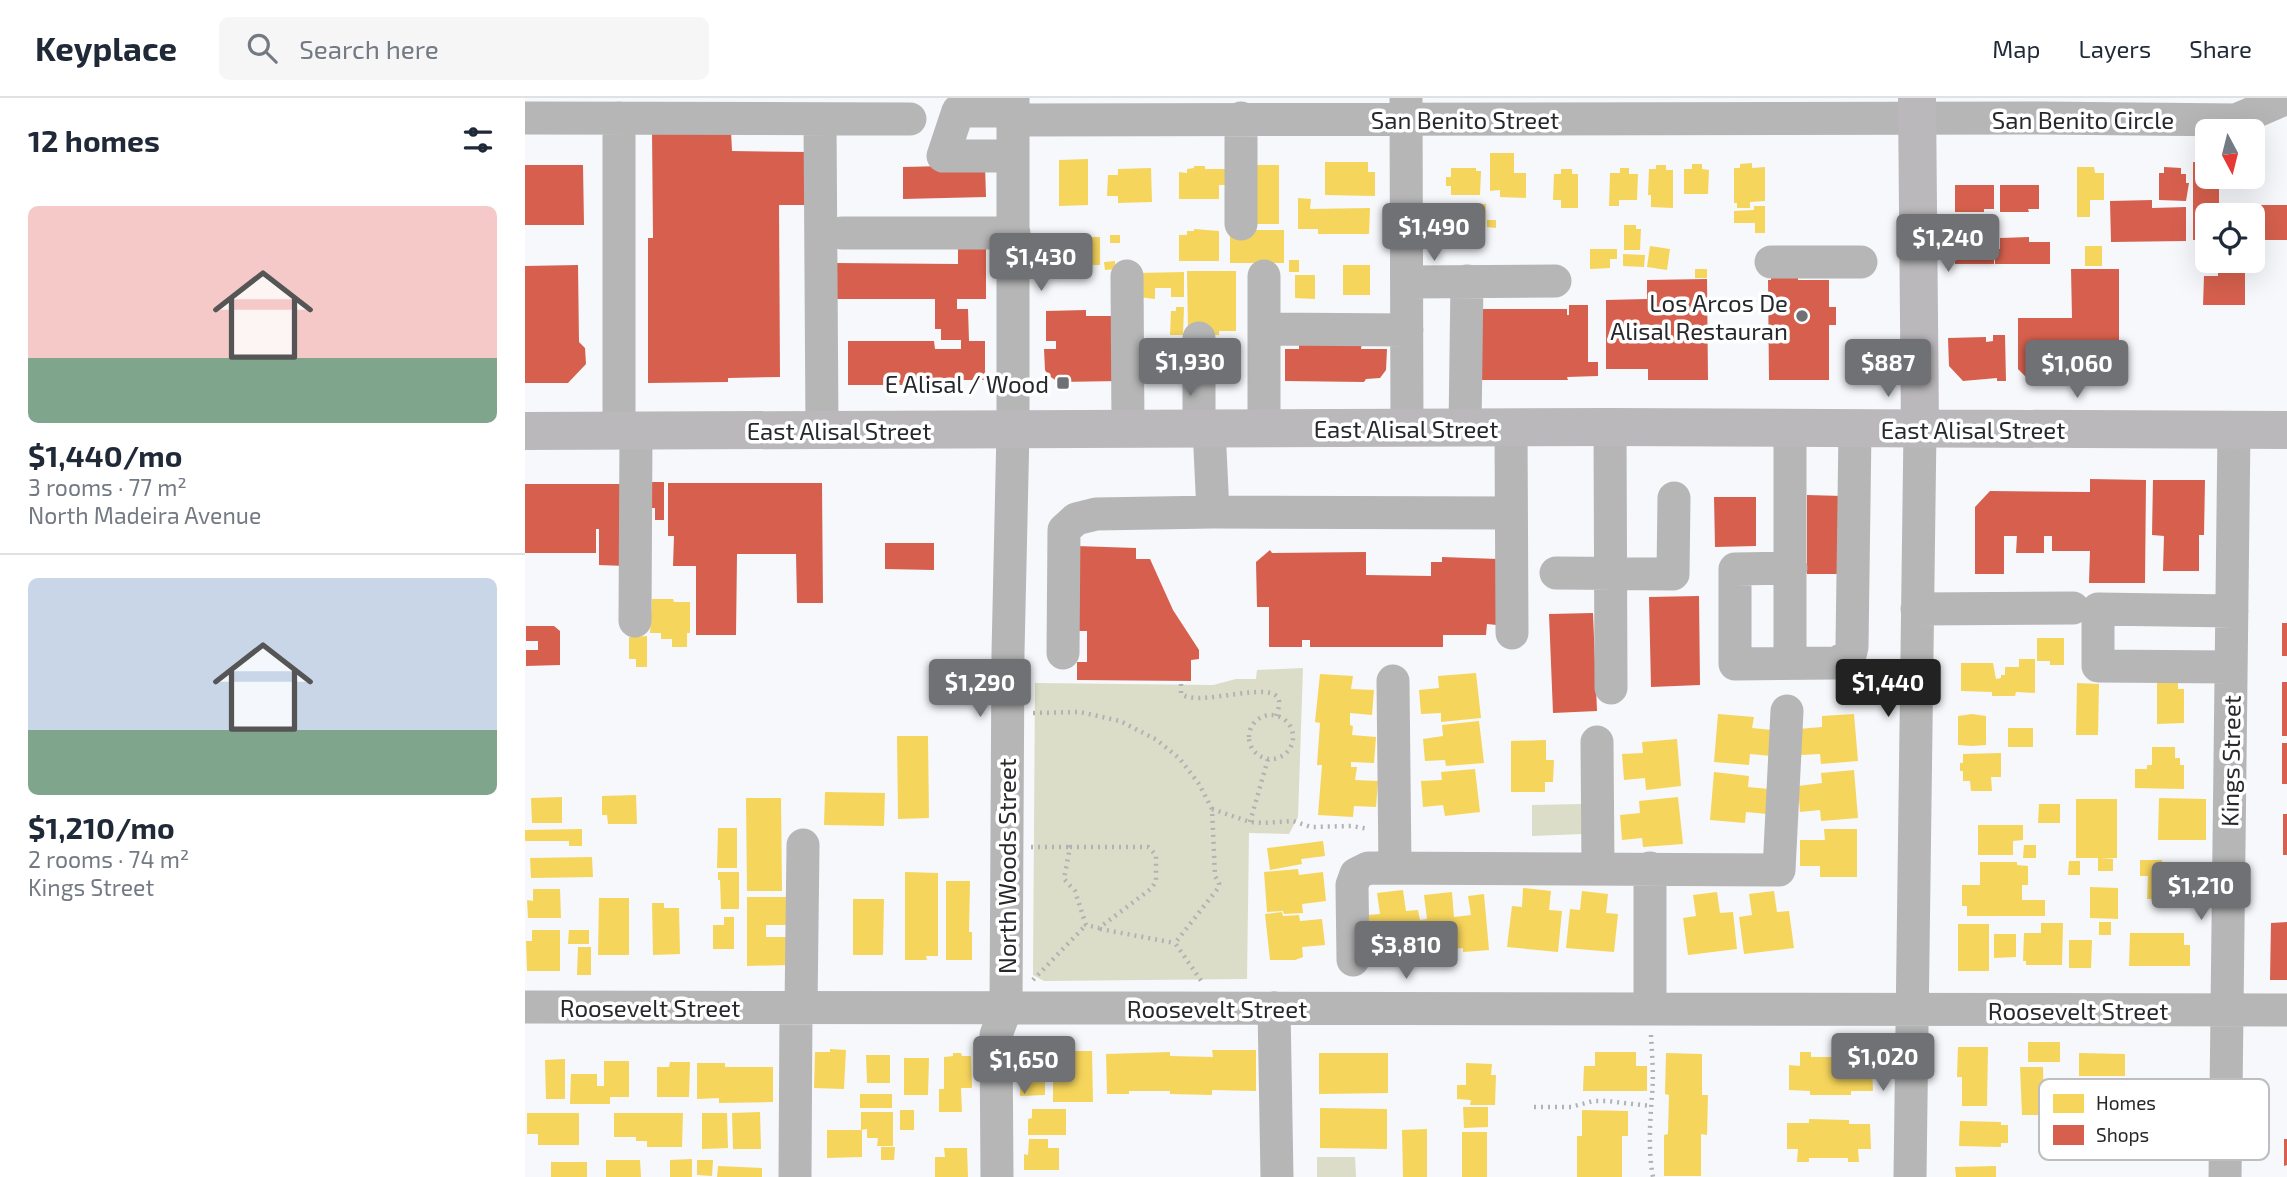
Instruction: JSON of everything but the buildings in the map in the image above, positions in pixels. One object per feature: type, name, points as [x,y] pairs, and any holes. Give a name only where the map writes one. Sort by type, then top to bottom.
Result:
[{"type":"main road","points":[[1917,108],[1920,429]]},
{"type":"main road","name":"East Alisal Street","points":[[525,431],[1610,427],[2287,430]]},
{"type":"street","name":"San Benito Circle","points":[[1917,108],[2041,108],[2237,120],[2287,99]]},
{"type":"street","name":"San Benito Street","points":[[1013,156],[943,156],[958,111],[1013,110],[1241,118],[1406,108],[1917,108]]},
{"type":"street","points":[[1406,108],[1407,428]]},
{"type":"street","name":"North Woods Street","points":[[997,1177],[996,1035],[1006,1008],[1007,714],[1013,430],[1013,110]]},
{"type":"street","points":[[525,118],[910,119]]},
{"type":"street","points":[[619,118],[635,621]]},
{"type":"street","points":[[1241,118],[1241,224]]},
{"type":"street","points":[[820,119],[822,430]]},
{"type":"street","points":[[842,233],[1014,233]]},
{"type":"street","points":[[1771,262],[1861,262]]},
{"type":"street","points":[[1127,276],[1128,429]]},
{"type":"street","points":[[1263,276],[1264,428]]},
{"type":"street","points":[[1465,428],[1467,281]]},
{"type":"street","points":[[1407,282],[1555,281]]},
{"type":"street","points":[[1264,330],[1407,330]]},
{"type":"street","points":[[1199,338],[1204,428],[1213,512]]},
{"type":"street","points":[[1610,427],[1611,688]]},
{"type":"street","points":[[1511,428],[1511,633]]},
{"type":"street","points":[[1790,428],[1790,663]]},
{"type":"street","points":[[1791,568],[1735,569],[1735,664],[1836,663],[1850,655],[1855,429]]},
{"type":"street","points":[[1910,1177],[1920,429]]},
{"type":"street","name":"Kings Street","points":[[2227,1079],[2234,430]]},
{"type":"street","points":[[1556,573],[1673,574],[1674,498]]},
{"type":"street","points":[[1008,653],[1074,653],[1064,530],[1076,519],[1096,514],[1213,512],[1511,513]]},
{"type":"street","points":[[1917,608],[2073,608]]},
{"type":"street","points":[[2231,667],[2098,666],[2098,610],[2232,611]]},
{"type":"street","points":[[1393,681],[1395,868]]},
{"type":"street","points":[[1353,960],[1352,885],[1356,874],[1368,868],[1779,870],[1787,711]]},
{"type":"street","points":[[1597,741],[1598,868]]},
{"type":"street","points":[[795,1177],[803,845]]},
{"type":"street","points":[[1650,868],[1650,1008]]},
{"type":"street","name":"Roosevelt Street","points":[[525,1007],[2287,1010]]},
{"type":"street","points":[[1274,1008],[1277,1177]]},
{"type":"path","points":[[1181,684],[1181,694],[1189,699],[1271,691],[1278,696],[1279,701],[1276,717]]},
{"type":"path","points":[[1007,714],[1080,712],[1120,721],[1157,740],[1179,759],[1199,784],[1212,809],[1215,876],[1219,887],[1175,943]]},
{"type":"path","points":[[1266,716],[1286,722],[1290,727],[1292,741],[1285,754],[1268,758],[1258,755],[1250,744],[1250,730],[1259,719],[1266,716]]},
{"type":"path","points":[[1250,822],[1268,758]]},
{"type":"path","points":[[1212,809],[1250,822],[1293,821],[1311,827],[1351,826],[1394,834]]},
{"type":"path","points":[[1006,847],[1148,847],[1156,855],[1155,884],[1099,929]]},
{"type":"path","points":[[1070,847],[1064,879],[1075,891],[1086,925]]},
{"type":"path","points":[[1086,925],[1175,943],[1203,983],[1206,1008]]},
{"type":"path","points":[[1006,1008],[1086,925]]},
{"type":"path","points":[[1650,1008],[1653,1093],[1650,1151],[1653,1177]]},
{"type":"path","points":[[1534,1107],[1571,1107],[1593,1101],[1651,1106]]},
{"type":"green space","points":[[1303,668],[1298,817],[1289,834],[1249,833],[1247,979],[1044,981],[1033,975],[1035,683],[1213,685],[1236,679],[1256,679],[1257,670]]},
{"type":"green space","points":[[1583,804],[1583,834],[1532,836],[1532,805]]},
{"type":"green space","points":[[1317,1157],[1355,1157],[1356,1177],[1317,1177]]},
{"type":"place","name":"Los Arcos De Alisal Restauran","points":[[1802,316]]},
{"type":"place","name":"E Alisal / Wood","points":[[1063,383]]}]
